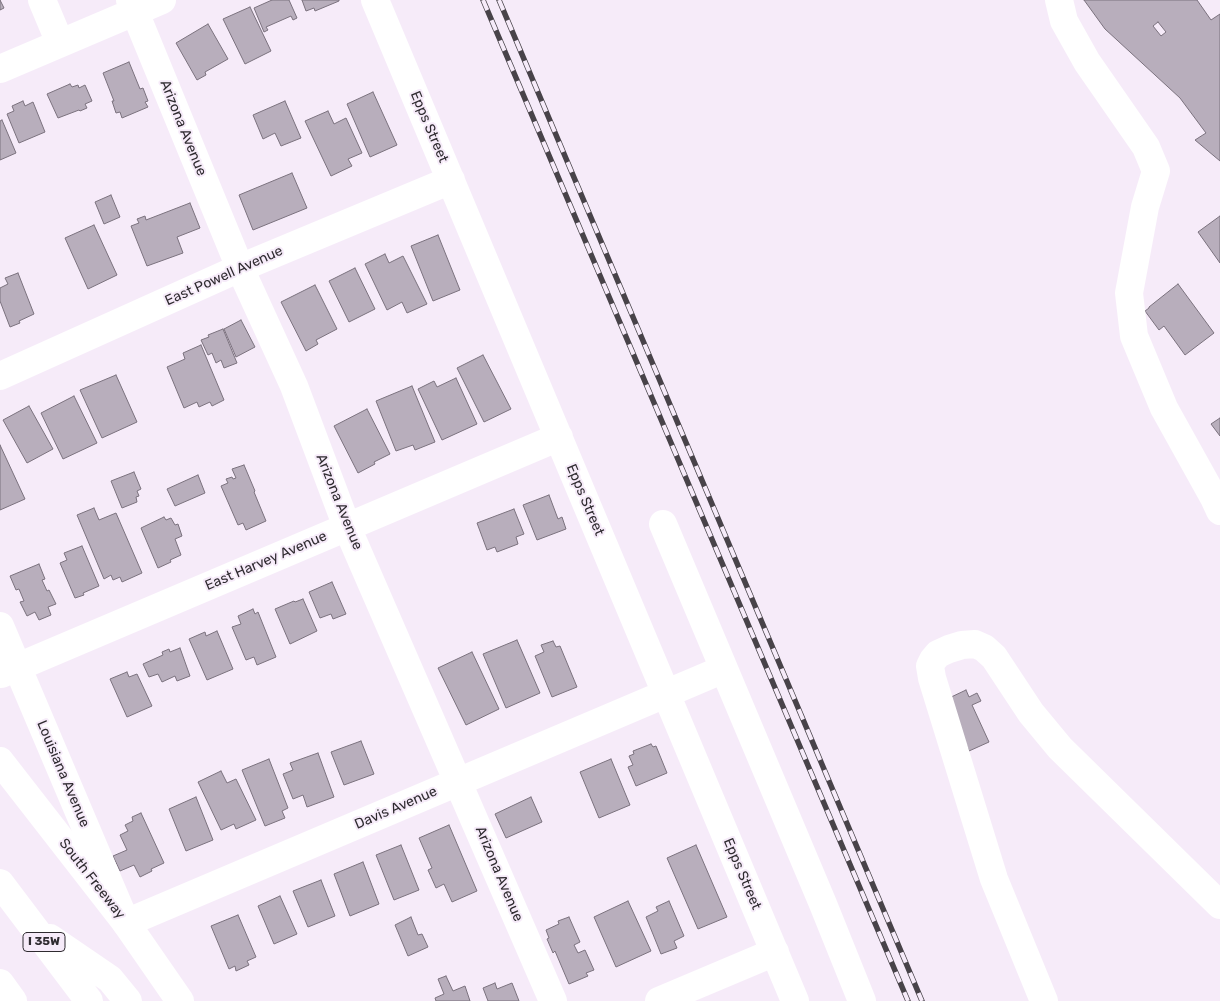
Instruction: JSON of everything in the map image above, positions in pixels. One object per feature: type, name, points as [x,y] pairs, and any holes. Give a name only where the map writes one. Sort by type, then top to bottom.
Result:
[{"type":"main road","points":[[42,0],[60,43]]},
{"type":"main road","points":[[0,69],[60,43],[132,6],[162,0]]},
{"type":"main road","name":"Epps Street","points":[[375,0],[795,1001]]},
{"type":"main road","points":[[1060,0],[1068,29],[1087,62],[1146,147],[1156,171],[1145,207],[1129,293],[1134,336],[1164,408],[1220,511]]},
{"type":"main road","name":"Arizona Avenue","points":[[132,6],[240,268],[294,386],[348,527],[553,1001]]},
{"type":"main road","name":"East Powell Avenue","points":[[0,376],[240,268],[451,180]]},
{"type":"main road","name":"East Harvey Avenue","points":[[9,670],[559,437]]},
{"type":"main road","points":[[663,524],[862,1001]]},
{"type":"main road","name":"Louisiana Avenue","points":[[0,626],[9,670],[126,923]]},
{"type":"main road","points":[[1044,1001],[994,880],[932,678],[930,666],[938,654],[962,645],[975,644],[984,648],[994,657],[1031,713],[1060,748],[1220,905]]},
{"type":"main road","name":"Davis Avenue","points":[[126,923],[724,669]]},
{"type":"main road","name":"South Freeway","points":[[0,760],[126,923],[180,1001]]},
{"type":"main road","name":"I 35W","points":[[0,882],[89,1001]]},
{"type":"main road","points":[[33,927],[110,979],[128,1001]]},
{"type":"main road","points":[[659,1001],[775,952]]},
{"type":"main road","points":[[0,983],[13,1001]]},
{"type":"building","points":[[0,0],[4,8],[0,10]]},
{"type":"building","points":[[272,0],[289,0],[297,18],[293,20],[291,16],[266,27],[268,30],[264,32],[254,8]]},
{"type":"building","points":[[302,0],[339,1],[315,11],[314,8],[306,11]]},
{"type":"building","points":[[1084,0],[1197,0],[1211,20],[1220,14],[1220,161],[1195,140],[1206,133],[1180,98],[1105,29]],"holes":[[[1158,22],[1166,32],[1161,36],[1153,26]]]},
{"type":"building","points":[[250,7],[271,51],[245,64],[223,19]]},
{"type":"building","points":[[208,24],[228,59],[205,72],[206,75],[197,80],[176,43]]},
{"type":"building","points":[[129,62],[140,89],[143,88],[148,101],[145,102],[148,107],[122,118],[120,112],[116,113],[112,101],[114,101],[103,73]]},
{"type":"building","points":[[70,84],[72,87],[78,85],[79,88],[85,85],[92,101],[85,104],[87,108],[58,118],[47,94]]},
{"type":"building","points":[[373,92],[397,145],[370,157],[347,104]]},
{"type":"building","points":[[23,101],[25,106],[33,102],[45,132],[19,143],[7,114],[14,111],[12,106]]},
{"type":"building","points":[[285,101],[301,138],[281,146],[275,133],[263,139],[253,115]]},
{"type":"building","points":[[328,111],[334,124],[346,118],[362,153],[348,159],[352,166],[331,176],[305,121]]},
{"type":"building","points":[[2,120],[16,153],[0,160],[0,121]]},
{"type":"building","points":[[292,173],[307,208],[253,230],[239,195]]},
{"type":"building","points":[[111,195],[120,217],[104,224],[95,202]]},
{"type":"building","points":[[190,203],[200,228],[177,237],[183,253],[147,266],[131,226],[139,223],[137,219],[145,216],[146,220]]},
{"type":"building","points":[[1220,216],[1220,263],[1198,232]]},
{"type":"building","points":[[94,225],[117,275],[88,289],[65,238]]},
{"type":"building","points":[[438,235],[460,290],[433,301],[411,246]]},
{"type":"building","points":[[385,254],[389,263],[403,256],[427,304],[407,313],[402,302],[387,310],[365,264]]},
{"type":"building","points":[[355,268],[375,309],[349,322],[329,281]]},
{"type":"building","points":[[18,273],[34,314],[10,327],[0,301],[0,288],[8,284],[5,278]]},
{"type":"building","points":[[1178,284],[1214,333],[1185,355],[1164,326],[1159,330],[1145,311]]},
{"type":"building","points":[[315,285],[337,329],[316,340],[318,344],[306,351],[281,302]]},
{"type":"building","points":[[241,320],[255,347],[236,357],[224,329]]},
{"type":"building","points":[[223,329],[237,363],[224,368],[221,360],[216,363],[212,353],[208,355],[201,340]]},
{"type":"building","points":[[201,345],[224,400],[212,406],[210,402],[199,407],[197,402],[184,408],[167,367],[185,359],[183,353]]},
{"type":"building","points":[[483,355],[511,409],[484,422],[457,368]]},
{"type":"building","points":[[116,375],[137,422],[102,438],[80,390]]},
{"type":"building","points":[[456,378],[477,424],[442,440],[418,389],[434,381],[437,387]]},
{"type":"building","points":[[412,386],[435,442],[415,450],[413,445],[396,451],[376,401]]},
{"type":"building","points":[[74,396],[97,443],[63,459],[41,413]]},
{"type":"building","points":[[29,406],[53,449],[27,463],[3,420]]},
{"type":"building","points":[[367,409],[390,454],[358,473],[334,426]]},
{"type":"building","points":[[1220,418],[1220,436],[1211,424]]},
{"type":"building","points":[[0,445],[25,499],[0,510]]},
{"type":"building","points":[[244,465],[266,521],[246,530],[243,523],[238,525],[221,486],[228,483],[226,479],[236,478],[232,469]]},
{"type":"building","points":[[134,472],[141,489],[137,491],[139,496],[136,497],[137,502],[122,508],[111,481]]},
{"type":"building","points":[[198,475],[205,493],[175,506],[167,489]]},
{"type":"building","points":[[549,495],[558,519],[562,517],[566,529],[537,540],[523,505]]},
{"type":"building","points":[[94,508],[99,520],[116,513],[142,573],[122,582],[120,577],[113,580],[111,575],[104,579],[77,515]]},
{"type":"building","points":[[514,509],[524,534],[516,537],[518,544],[497,552],[495,547],[487,550],[477,523]]},
{"type":"building","points":[[164,517],[166,520],[171,518],[175,525],[178,524],[182,536],[175,539],[181,555],[158,568],[141,528]]},
{"type":"building","points":[[82,546],[99,586],[75,598],[60,563],[67,560],[64,553]]},
{"type":"building","points":[[39,564],[45,579],[42,580],[56,604],[48,607],[51,615],[39,620],[35,612],[27,616],[20,602],[24,601],[19,589],[16,590],[10,576]]},
{"type":"building","points":[[332,582],[346,614],[333,619],[331,614],[320,618],[309,592]]},
{"type":"building","points":[[303,599],[317,631],[290,644],[275,609]]},
{"type":"building","points":[[253,609],[255,614],[258,612],[276,657],[257,665],[254,657],[246,660],[232,627],[241,624],[238,616]]},
{"type":"building","points":[[217,631],[233,669],[207,680],[189,639],[205,632],[206,636]]},
{"type":"building","points":[[517,640],[540,693],[506,708],[483,654]]},
{"type":"building","points":[[553,641],[556,647],[560,646],[577,687],[552,697],[535,656],[544,652],[541,645]]},
{"type":"building","points":[[180,648],[190,676],[177,681],[175,676],[162,682],[158,674],[149,677],[143,664],[163,655],[162,652],[169,649],[170,652]]},
{"type":"building","points":[[472,652],[499,709],[466,725],[438,668]]},
{"type":"building","points":[[127,672],[129,677],[137,674],[152,706],[127,717],[110,679]]},
{"type":"building","points":[[966,690],[969,697],[977,693],[981,701],[972,705],[989,742],[969,751],[947,699]]},
{"type":"building","points":[[361,741],[374,774],[344,785],[331,752]]},
{"type":"building","points":[[651,744],[653,747],[656,746],[667,773],[636,786],[628,767],[633,765],[629,756],[634,754],[633,751]]},
{"type":"building","points":[[318,753],[334,797],[307,807],[303,795],[293,799],[283,774],[293,770],[290,763]]},
{"type":"building","points":[[269,759],[288,808],[282,811],[285,818],[265,826],[242,770]]},
{"type":"building","points":[[611,759],[630,805],[599,818],[580,772]]},
{"type":"building","points":[[221,771],[227,783],[236,779],[256,820],[236,829],[234,824],[221,830],[198,782]]},
{"type":"building","points":[[196,797],[213,840],[186,851],[169,809]]},
{"type":"building","points":[[531,797],[542,822],[506,838],[495,814]]},
{"type":"building","points":[[141,813],[164,863],[140,877],[134,865],[120,871],[113,856],[127,850],[120,835],[128,831],[125,825],[133,821],[132,817]]},
{"type":"building","points":[[449,825],[477,891],[452,902],[444,884],[436,888],[428,870],[432,868],[419,838]]},
{"type":"building","points":[[401,845],[419,890],[394,900],[376,855]]},
{"type":"building","points":[[696,845],[727,917],[698,929],[667,858]]},
{"type":"building","points":[[363,862],[379,904],[350,916],[334,874]]},
{"type":"building","points":[[321,880],[335,916],[308,927],[293,891]]},
{"type":"building","points":[[280,896],[297,934],[274,944],[258,906]]},
{"type":"building","points":[[628,901],[651,951],[616,967],[594,917]]},
{"type":"building","points":[[669,901],[684,936],[674,941],[677,948],[661,954],[646,917],[658,911],[656,907]]},
{"type":"building","points":[[238,915],[256,957],[247,961],[249,965],[236,971],[235,966],[229,969],[211,926]]},
{"type":"building","points":[[411,917],[418,935],[422,934],[428,947],[408,956],[395,925]]},
{"type":"building","points":[[569,917],[580,942],[574,945],[578,953],[585,950],[594,970],[586,973],[588,976],[569,984],[555,951],[553,953],[547,939],[549,938],[546,930],[559,924],[558,921]]},
{"type":"building","points":[[446,976],[453,991],[465,986],[470,1001],[436,1001],[435,998],[444,994],[438,979]]},
{"type":"building","points":[[495,983],[497,989],[512,983],[519,1001],[488,1001],[483,988]]},
{"type":"railway","points":[[483,0],[908,1001]]},
{"type":"railway","points":[[499,0],[922,1001]]}]
